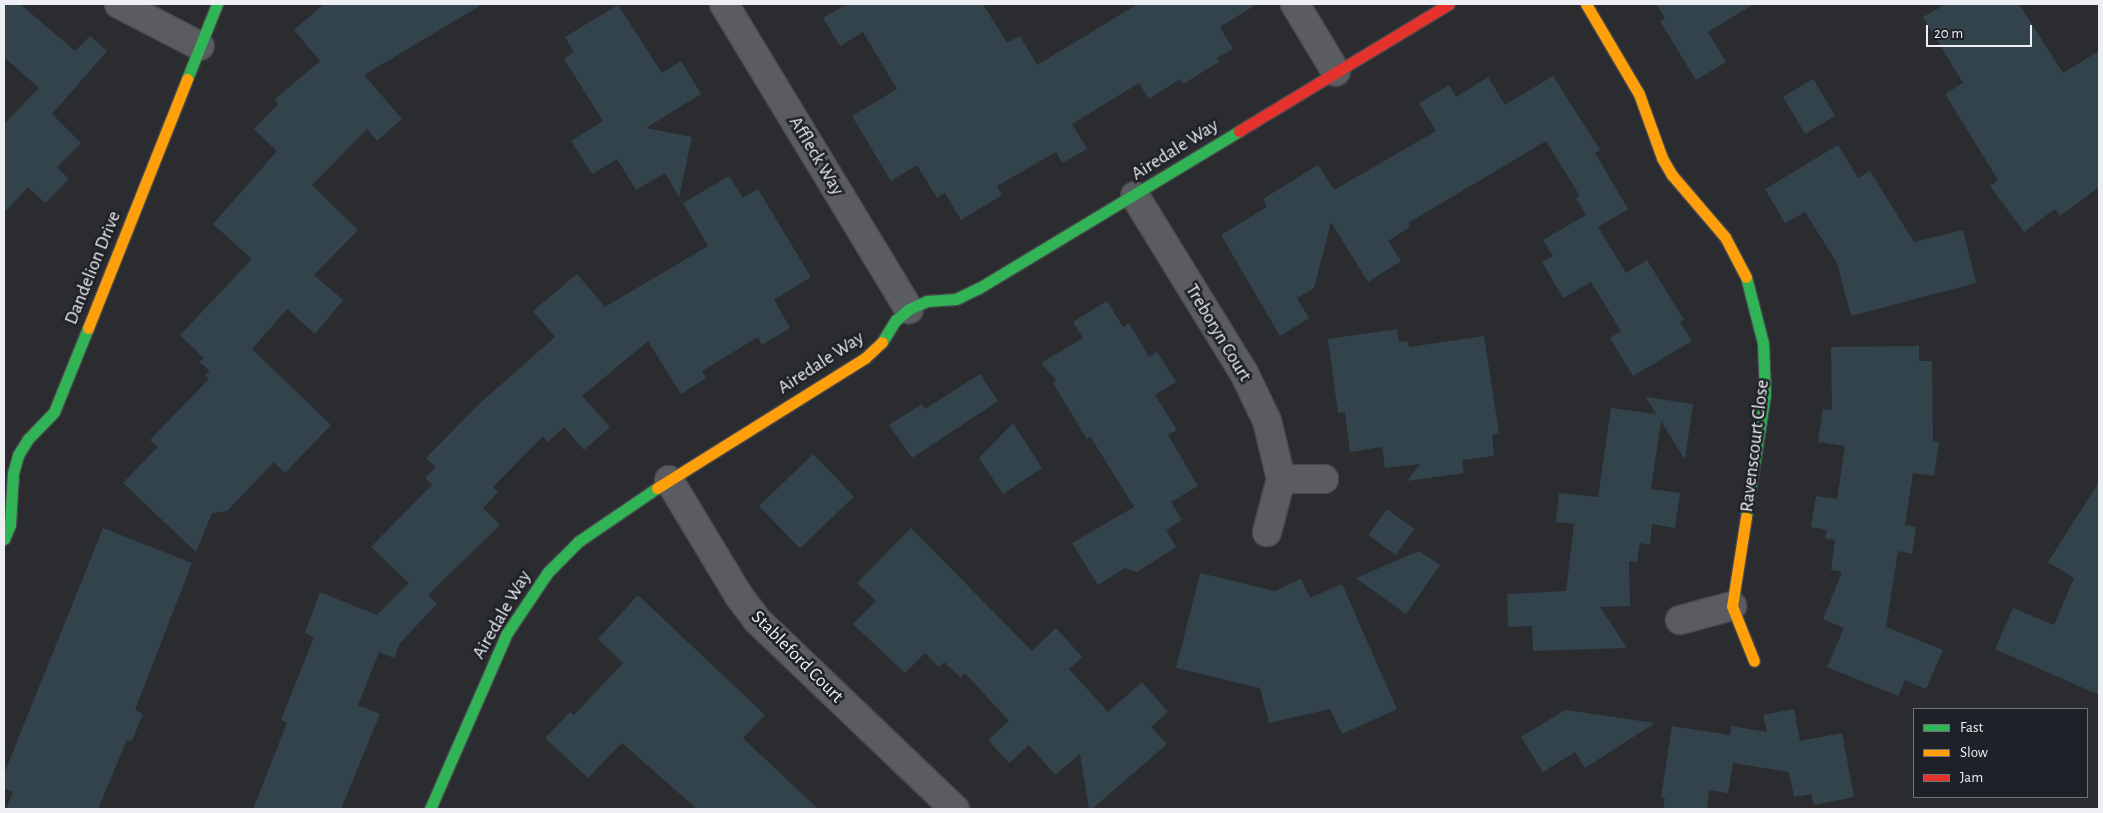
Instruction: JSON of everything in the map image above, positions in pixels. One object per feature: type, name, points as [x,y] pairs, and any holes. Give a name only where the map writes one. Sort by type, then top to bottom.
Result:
[{"type":"street","points":[[119,4],[200,46]]},
{"type":"street","name":"Dandelion Drive","points":[[4,539],[11,516],[13,473],[11,452],[28,439],[54,412],[217,4]]},
{"type":"street","name":"Affleck Way","points":[[724,4],[909,308]]},
{"type":"street","points":[[1295,4],[1336,72]]},
{"type":"street","name":"Airedale Way","points":[[430,809],[486,677],[507,634],[532,592],[579,541],[669,480],[866,358],[878,348],[896,320],[909,308],[927,301],[956,298],[979,288],[1135,196],[1449,4]]},
{"type":"street","name":"Ravenscourt Close","points":[[1586,4],[1639,94],[1667,166],[1716,223],[1738,260],[1758,311],[1763,343],[1765,394],[1732,606]]},
{"type":"street","name":"Treboryn Court","points":[[1135,196],[1256,396],[1275,443],[1281,479],[1267,532]]},
{"type":"street","points":[[1281,479],[1324,479]]},
{"type":"street","name":"Stableford Court","points":[[669,480],[739,596],[758,621],[955,809]]},
{"type":"street","points":[[1680,620],[1732,606],[1754,661]]},
{"type":"building","points":[[4,4],[20,4],[75,51],[90,36],[107,51],[52,114],[81,143],[57,167],[69,179],[45,203],[28,187],[4,213],[4,124],[39,88],[4,57]]},
{"type":"building","points":[[324,4],[483,4],[364,75],[402,119],[377,141],[367,129],[312,185],[358,230],[314,275],[343,300],[315,334],[287,309],[252,349],[331,425],[285,473],[274,462],[227,511],[212,513],[196,552],[123,483],[158,447],[150,440],[209,379],[205,375],[210,371],[199,362],[204,358],[180,335],[252,259],[213,224],[277,151],[254,129],[278,104],[275,99],[320,61],[294,30]]},
{"type":"building","points":[[847,4],[983,4],[1007,43],[1020,36],[1037,65],[1138,4],[1257,4],[1220,27],[1233,49],[1217,58],[1219,62],[1183,84],[1180,79],[1149,99],[1139,83],[1072,124],[1087,149],[1062,163],[1056,152],[997,186],[1002,195],[961,220],[945,193],[937,198],[917,165],[891,181],[852,116],[897,89],[863,32],[840,46],[823,18]]},
{"type":"building","points":[[1656,4],[1754,4],[1708,32],[1726,62],[1696,80],[1660,21],[1665,18]]},
{"type":"building","points":[[1946,4],[2019,4],[2063,73],[2099,51],[2099,187],[2060,216],[2055,209],[2024,232],[1990,186],[1998,180],[1945,94],[1963,83],[1923,17]]},
{"type":"building","points":[[618,5],[662,73],[681,61],[701,94],[646,128],[692,137],[679,197],[665,173],[636,190],[617,159],[592,174],[571,141],[603,121],[564,59],[574,52],[565,37]]},
{"type":"building","points":[[1553,76],[1600,150],[1595,153],[1628,209],[1598,227],[1626,273],[1647,260],[1684,320],[1680,322],[1692,341],[1633,376],[1610,338],[1621,331],[1591,282],[1563,298],[1542,262],[1553,256],[1543,240],[1586,215],[1576,198],[1580,196],[1546,141],[1408,223],[1410,227],[1388,241],[1401,261],[1368,282],[1331,222],[1314,288],[1297,298],[1309,318],[1280,336],[1221,235],[1267,207],[1263,199],[1318,165],[1334,190],[1436,131],[1419,103],[1449,85],[1456,97],[1488,77],[1505,105]]},
{"type":"building","points":[[1813,79],[1835,116],[1805,134],[1783,97]]},
{"type":"building","points":[[1838,145],[1858,178],[1870,171],[1914,242],[1963,230],[1976,283],[1851,316],[1837,263],[1805,212],[1785,223],[1765,189]]},
{"type":"building","points":[[729,176],[743,198],[758,189],[811,277],[774,300],[790,328],[762,345],[758,337],[702,371],[706,378],[681,394],[648,341],[582,396],[610,427],[584,450],[564,427],[548,442],[543,436],[493,487],[498,492],[483,508],[500,525],[428,595],[437,604],[400,643],[394,658],[379,652],[358,705],[380,714],[341,809],[253,809],[287,723],[281,720],[314,637],[305,633],[320,592],[377,615],[409,583],[371,547],[432,485],[425,478],[436,467],[426,458],[479,404],[555,337],[533,311],[577,274],[605,307],[708,246],[683,203]]},
{"type":"building","points":[[1107,301],[1123,327],[1129,323],[1149,357],[1157,352],[1176,382],[1155,395],[1177,430],[1168,435],[1198,486],[1171,502],[1182,520],[1166,530],[1176,547],[1137,572],[1125,568],[1098,585],[1072,543],[1134,507],[1090,436],[1087,439],[1053,383],[1056,380],[1041,363],[1083,338],[1073,322]]},
{"type":"building","points":[[1397,329],[1399,342],[1408,341],[1409,347],[1484,336],[1499,433],[1492,435],[1494,456],[1462,460],[1464,473],[1407,481],[1420,464],[1385,468],[1382,447],[1350,452],[1345,412],[1338,413],[1328,339]]},
{"type":"building","points":[[1919,346],[1919,361],[1932,361],[1933,441],[1939,442],[1934,476],[1913,473],[1905,525],[1916,527],[1912,554],[1898,551],[1886,627],[1943,650],[1926,689],[1905,680],[1898,696],[1827,667],[1844,628],[1823,619],[1842,572],[1831,570],[1835,540],[1825,538],[1827,530],[1811,527],[1816,496],[1837,499],[1845,446],[1818,442],[1823,409],[1832,410],[1831,347]]},
{"type":"building","points":[[980,374],[998,401],[912,458],[889,425],[922,404],[925,409]]},
{"type":"building","points":[[1646,397],[1693,404],[1685,460],[1661,421],[1651,489],[1680,493],[1675,528],[1652,524],[1650,545],[1640,543],[1637,562],[1629,561],[1630,606],[1600,607],[1627,648],[1533,651],[1532,626],[1508,627],[1507,594],[1566,591],[1574,524],[1556,522],[1559,493],[1598,497],[1611,408],[1656,414]]},
{"type":"building","points":[[1013,423],[1042,468],[1003,494],[979,458]]},
{"type":"building","points":[[813,454],[854,496],[800,549],[759,506]]},
{"type":"building","points":[[2099,482],[2099,695],[1995,649],[2013,608],[2054,625],[2074,578],[2048,562]]},
{"type":"building","points":[[1387,509],[1415,529],[1396,555],[1368,535]]},
{"type":"building","points":[[103,528],[192,563],[135,710],[143,714],[132,741],[127,740],[98,809],[6,809],[13,792],[4,788],[4,774]]},
{"type":"building","points":[[911,528],[1032,651],[1056,628],[1082,657],[1069,669],[1108,712],[1142,682],[1168,712],[1151,727],[1167,744],[1092,809],[1089,809],[1080,754],[1055,775],[1029,745],[1009,763],[988,740],[1009,721],[965,673],[961,678],[944,662],[939,667],[925,653],[905,673],[853,624],[876,601],[857,583]]},
{"type":"building","points":[[1419,551],[1440,565],[1406,614],[1356,578]]},
{"type":"building","points":[[1200,573],[1275,591],[1301,579],[1310,598],[1342,584],[1397,709],[1342,734],[1330,709],[1269,723],[1260,688],[1176,668]]},
{"type":"building","points":[[638,595],[765,715],[743,738],[818,809],[697,809],[622,743],[588,778],[545,738],[570,712],[574,715],[623,663],[598,639]]},
{"type":"building","points":[[1794,709],[1800,741],[1842,733],[1854,797],[1814,805],[1811,794],[1794,797],[1789,772],[1733,763],[1728,793],[1709,790],[1707,809],[1663,809],[1665,798],[1661,797],[1672,726],[1730,735],[1731,726],[1767,732],[1763,715]]},
{"type":"building","points":[[1565,710],[1655,723],[1585,768],[1575,752],[1543,772],[1521,737]]},
{"type":"traffic: fast","points":[[187,79],[217,4]]},
{"type":"traffic: fast","points":[[882,342],[896,320],[909,309],[927,301],[956,299],[979,288],[1239,131]]},
{"type":"traffic: fast","points":[[1746,277],[1763,343],[1765,394],[1746,517]]},
{"type":"traffic: fast","points":[[4,539],[10,525],[13,473],[18,455],[28,439],[54,412],[88,328]]},
{"type":"traffic: fast","points":[[430,809],[507,633],[548,572],[579,541],[657,488]]},
{"type":"traffic: slow","points":[[1586,4],[1639,94],[1662,158],[1672,175],[1725,237],[1746,277]]},
{"type":"traffic: slow","points":[[88,328],[187,79]]},
{"type":"traffic: slow","points":[[657,488],[865,358],[882,342]]},
{"type":"traffic: slow","points":[[1746,517],[1732,606],[1754,661]]},
{"type":"traffic: jam","points":[[1239,131],[1449,4]]}]
